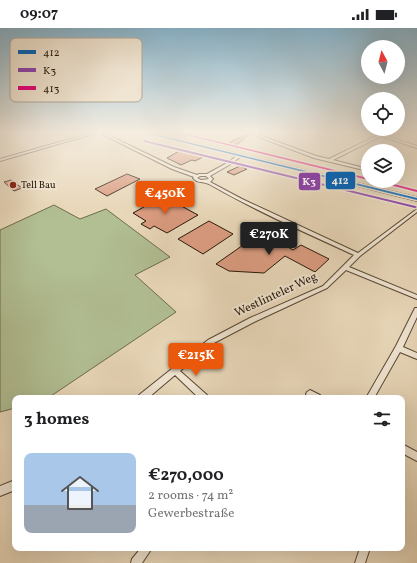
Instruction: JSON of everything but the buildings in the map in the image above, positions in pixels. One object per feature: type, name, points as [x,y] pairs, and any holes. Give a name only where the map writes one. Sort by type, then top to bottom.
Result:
[{"type":"main road","points":[[247,158],[417,199]]},
{"type":"street","points":[[0,160],[9,158]]},
{"type":"street","points":[[153,158],[173,168],[196,176],[202,174],[208,175],[236,158]]},
{"type":"street","points":[[318,158],[361,168]]},
{"type":"street","points":[[329,161],[335,158]]},
{"type":"street","points":[[206,181],[211,178],[208,175]]},
{"type":"street","points":[[196,176],[198,181],[206,181],[240,200],[358,255]]},
{"type":"street","name":"Westlinteler Weg","points":[[146,395],[210,342],[245,323],[325,287],[358,255],[417,210]]},
{"type":"street","points":[[346,268],[417,297]]},
{"type":"street","points":[[372,395],[399,348],[417,310]]},
{"type":"street","points":[[399,348],[417,356]]},
{"type":"street","points":[[175,371],[201,395]]},
{"type":"street","points":[[405,450],[417,457]]},
{"type":"street","points":[[0,491],[12,486]]},
{"type":"street","points":[[136,563],[145,551]]},
{"type":"street","points":[[360,563],[364,551]]},
{"type":"green space","points":[[54,205],[80,219],[106,209],[170,257],[135,275],[176,312],[52,395],[12,395],[12,409],[0,412],[0,230]]},
{"type":"transit line","name":"K3","points":[[214,158],[415,207]]},
{"type":"transit line","name":"412","points":[[249,158],[417,199]]},
{"type":"transit line","name":"413","points":[[282,158],[361,177]]},
{"type":"transit line","name":"413","points":[[405,188],[417,191]]},
{"type":"place","name":"Tell Bau","points":[[13,185]]}]
